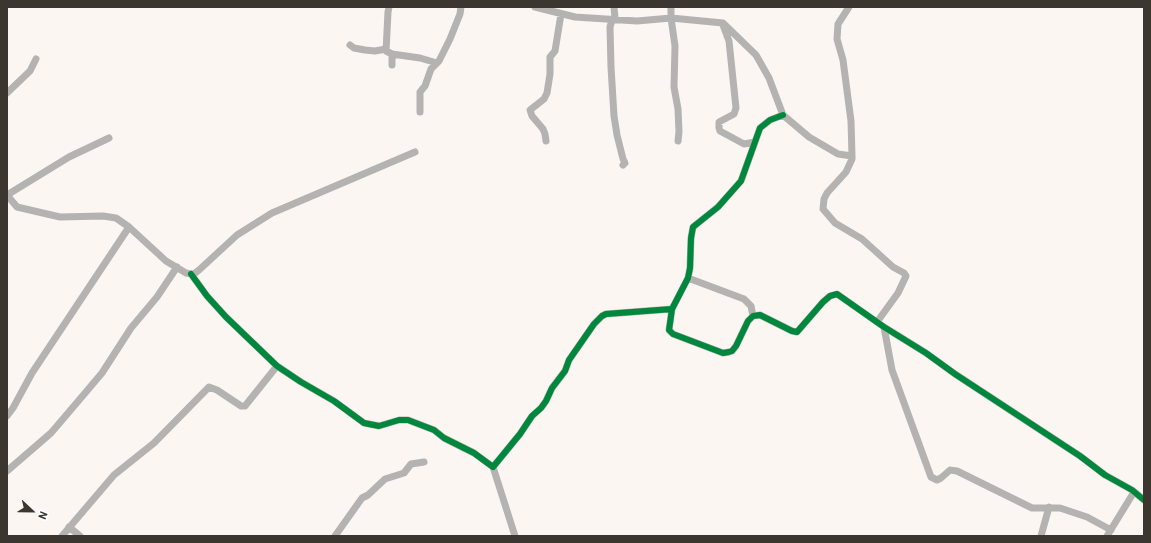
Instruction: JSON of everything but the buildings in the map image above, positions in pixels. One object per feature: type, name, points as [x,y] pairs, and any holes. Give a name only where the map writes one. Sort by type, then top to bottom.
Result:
[{"type":"street","points":[[390,7],[388,12],[386,51],[392,54],[420,58],[437,63]]},
{"type":"street","points":[[420,112],[420,92],[425,86],[431,69],[437,63],[458,20],[461,7]]},
{"type":"street","points":[[535,7],[575,17],[615,18],[618,20],[637,21],[671,18],[723,23],[756,55],[769,78],[783,115],[809,137],[838,154],[852,156]]},
{"type":"street","points":[[614,7],[615,18],[612,20],[610,27],[611,67],[614,116],[622,159],[625,163],[623,166]]},
{"type":"street","points":[[671,7],[674,46],[674,87],[680,132],[678,141]]},
{"type":"street","points":[[849,7],[838,24],[837,39],[843,60],[851,121],[852,159],[846,172],[827,193],[824,199],[823,208],[835,223],[862,240],[893,267],[904,272],[906,276],[898,294],[877,322]]},
{"type":"street","points":[[546,141],[543,129],[532,116],[530,110],[544,99],[547,93],[550,74],[550,57],[555,51],[561,14]]},
{"type":"street","points":[[723,23],[729,41],[736,108],[734,114],[719,122],[718,128],[720,131],[744,144],[755,142]]},
{"type":"street","points":[[350,45],[354,48],[364,50],[375,51],[386,49]]},
{"type":"street","points":[[392,54],[392,65]]},
{"type":"street","points":[[7,93],[30,71],[36,60]]},
{"type":"street","points":[[783,115],[765,122],[760,128],[741,181],[718,207],[693,227],[688,278],[672,309],[669,330],[673,334],[723,353],[732,351],[748,321],[753,316],[760,316],[797,332],[823,302],[830,296],[837,294],[884,327],[926,352],[955,374],[1144,500]]},
{"type":"street","points":[[109,138],[69,157],[7,195],[17,207],[60,217],[103,216],[116,218],[129,227],[166,261],[186,273],[191,274],[194,274],[199,270],[236,235],[272,213],[415,152]]},
{"type":"street","points":[[7,416],[32,373],[129,227]]},
{"type":"street","points":[[7,471],[51,433],[102,373],[130,328],[157,297],[177,267]]},
{"type":"street","points":[[191,274],[207,296],[226,317],[277,366],[364,423],[379,426],[399,420],[408,420],[434,430],[444,438],[474,453],[493,467],[515,536]]},
{"type":"street","points":[[688,278],[744,299],[751,306],[753,316]]},
{"type":"street","points":[[493,467],[520,434],[532,416],[541,408],[552,388],[565,371],[569,360],[594,324],[602,316],[606,314],[672,309]]},
{"type":"street","points":[[884,327],[892,370],[931,477],[937,480],[950,470],[957,471],[1032,508],[1060,508],[1087,517],[1109,533],[1134,492]]},
{"type":"street","points":[[62,536],[114,475],[154,443],[209,387],[217,390],[241,406],[245,406],[277,366]]},
{"type":"street","points":[[335,536],[362,498],[368,495],[385,479],[404,472],[411,464],[424,462]]},
{"type":"street","points":[[1041,536],[1049,507]]},
{"type":"street","points":[[69,527],[80,536]]},
{"type":"cycle path","points":[[783,115],[770,120],[760,128],[741,181],[718,207],[693,227],[688,278],[672,309],[669,330],[673,334],[723,353],[729,352],[736,346],[748,321],[753,316],[760,315],[797,332],[823,302],[830,296],[837,294],[884,327],[926,353],[955,374],[1080,456],[1105,475],[1132,490],[1144,500]]},
{"type":"cycle path","points":[[191,274],[207,296],[226,317],[277,366],[334,401],[364,423],[379,426],[399,420],[408,420],[434,430],[444,438],[474,453],[493,467],[520,434],[532,416],[541,408],[552,388],[565,371],[569,360],[594,324],[602,316],[606,314],[672,309]]}]
